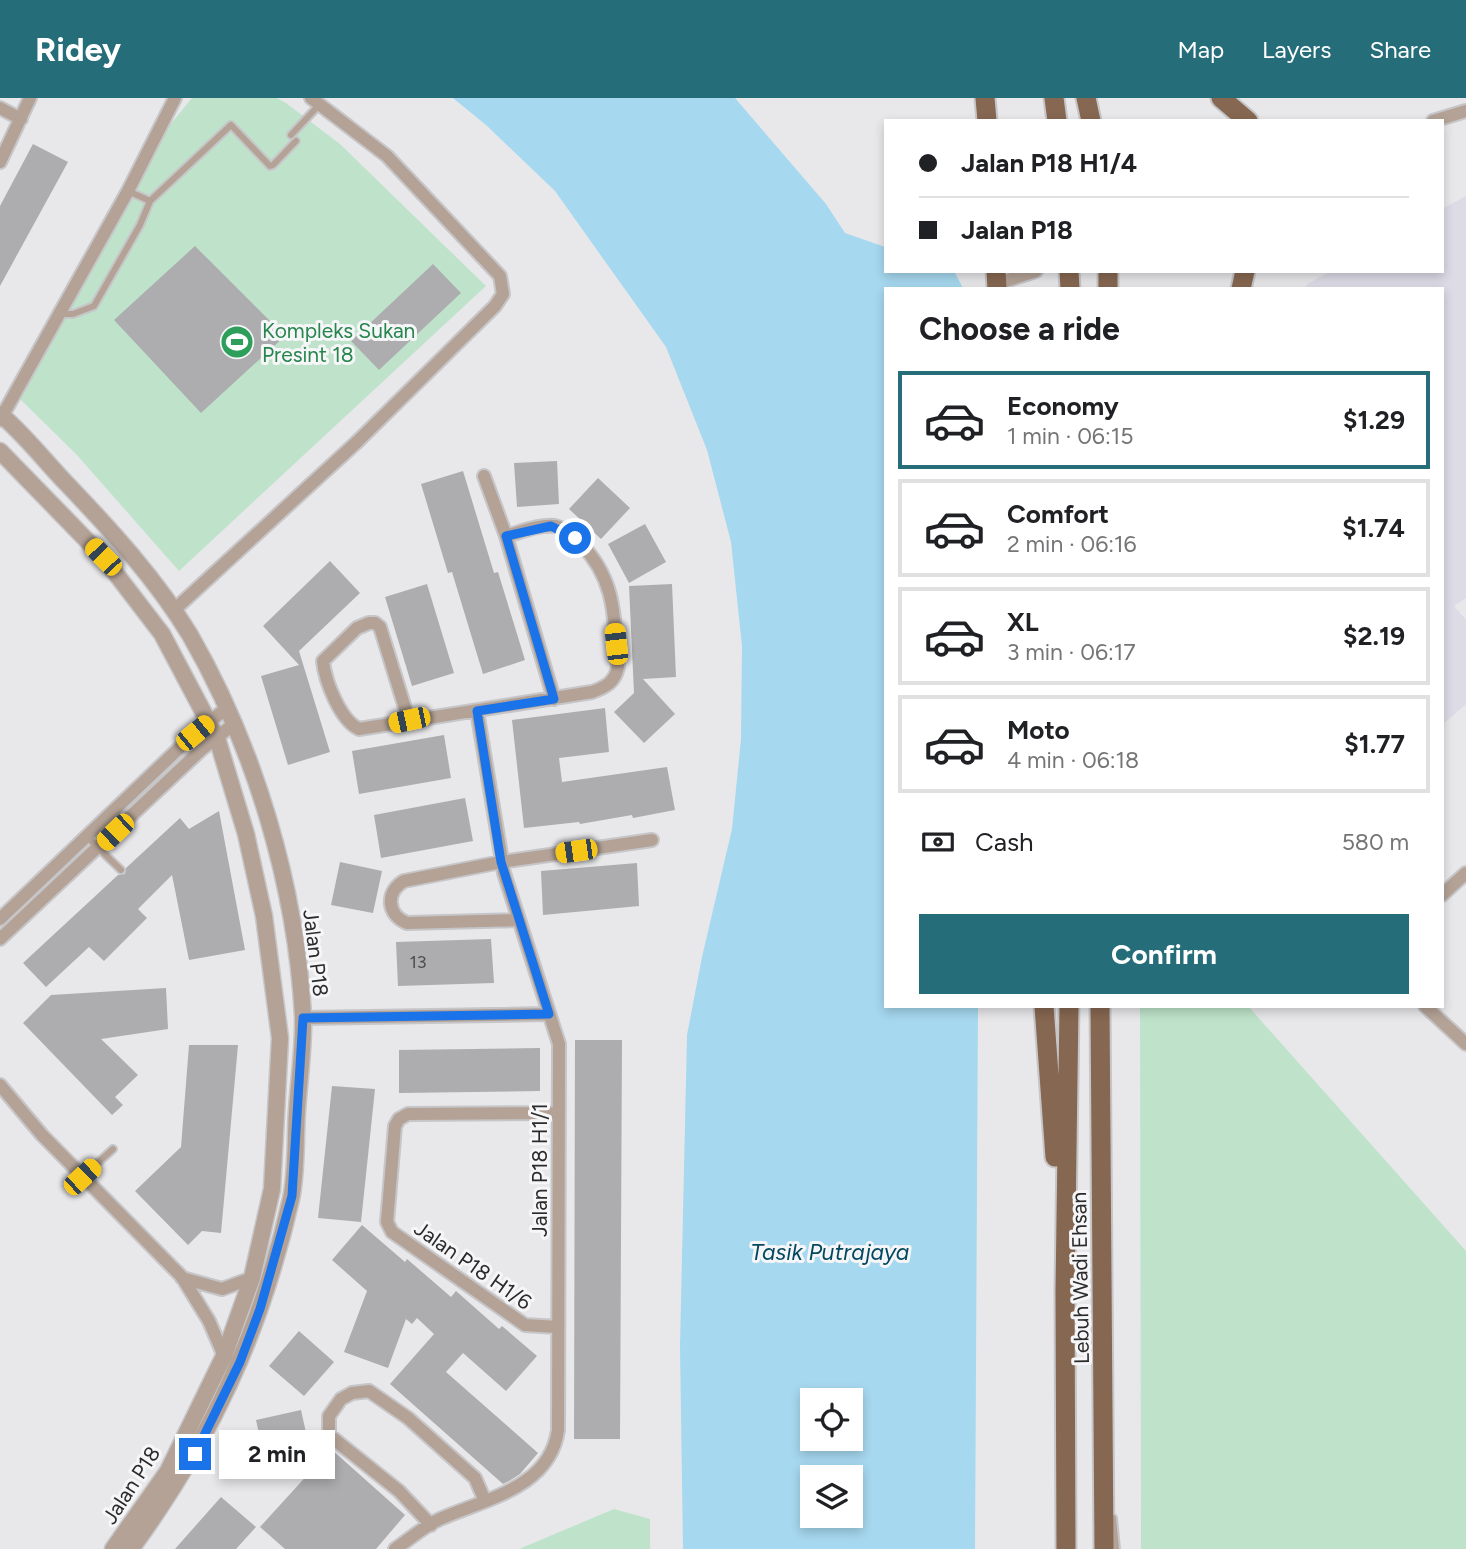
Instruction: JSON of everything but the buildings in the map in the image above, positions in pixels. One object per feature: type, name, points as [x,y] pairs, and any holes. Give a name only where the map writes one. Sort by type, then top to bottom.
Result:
[{"type":"main road","points":[[985,98],[987,119]]},
{"type":"main road","points":[[1054,98],[1057,119]]},
{"type":"main road","points":[[1086,98],[1091,119]]},
{"type":"main road","points":[[1221,98],[1246,119]]},
{"type":"main road","points":[[1044,1008],[1065,1291]]},
{"type":"main road","name":"Lebuh Wadi Ehsan","points":[[1066,1549],[1065,1291],[1069,1008]]},
{"type":"main road","name":"Lebuh Wadi Ehsan","points":[[1100,1008],[1104,1549]]},
{"type":"main road","points":[[1100,1075],[1107,1008]]},
{"type":"street","points":[[0,162],[30,98]]},
{"type":"street","points":[[1,417],[128,191],[175,98]]},
{"type":"street","points":[[173,611],[358,441],[503,295],[500,276],[396,165],[316,101]]},
{"type":"street","points":[[0,108],[21,119]]},
{"type":"street","points":[[1440,119],[1462,113]]},
{"type":"street","points":[[1444,126],[1462,113]]},
{"type":"street","points":[[996,281],[1028,273]]},
{"type":"street","name":"Jalan P18","points":[[1,417],[105,524],[150,576],[188,633],[228,708],[251,765],[282,873],[294,931],[303,1018],[292,1196],[260,1309],[240,1362],[207,1433],[171,1495],[131,1549]]},
{"type":"street","name":"Jalan P18","points":[[0,451],[103,557],[162,635],[217,738],[246,834],[264,916],[280,1038],[272,1189],[251,1278],[224,1356],[168,1471],[113,1549]]},
{"type":"street","points":[[484,476],[506,536],[554,699]]},
{"type":"street","points":[[409,720],[380,627],[375,623],[363,624],[324,661],[340,712],[352,726],[359,729],[554,699],[601,689],[617,676],[611,597],[603,570],[575,538],[564,530],[551,526],[506,536]]},
{"type":"street","points":[[0,919],[209,722],[228,708]]},
{"type":"street","name":"Jalan P18 H1/1","points":[[395,1549],[431,1525],[524,1484],[550,1456],[558,1430],[559,1044],[531,952],[517,920],[501,862],[477,711]]},
{"type":"street","points":[[0,939],[202,749],[234,724]]},
{"type":"street","points":[[517,920],[424,925],[401,920],[392,910],[391,896],[398,884],[404,881],[501,862],[652,840]]},
{"type":"street","points":[[1444,893],[1466,873]]},
{"type":"street","points":[[1427,1008],[1466,1044]]},
{"type":"street","points":[[303,1018],[549,1014]]},
{"type":"street","points":[[0,1086],[42,1135],[182,1278],[209,1321],[224,1356]]},
{"type":"street","points":[[0,1097],[42,1135]]},
{"type":"street","name":"Jalan P18 H1/6","points":[[558,1113],[408,1114],[399,1119],[395,1126],[387,1222],[392,1232],[525,1325],[558,1327]]},
{"type":"street","points":[[182,1278],[222,1289],[251,1278]]},
{"type":"street","points":[[431,1525],[399,1491],[329,1434],[329,1416],[341,1399],[352,1393],[369,1391],[408,1418],[475,1478],[485,1501]]},
{"type":"lane","points":[[60,314],[72,314],[94,306],[140,225],[150,201],[231,125],[270,166],[294,138],[316,101]]},
{"type":"lane","points":[[128,191],[150,201]]},
{"type":"lane","points":[[86,836],[121,870]]},
{"type":"lane","points":[[82,1177],[113,1149]]},
{"type":"lane","points":[[1105,1454],[1116,1549]]},
{"type":"shaded area","points":[[1466,196],[1466,598],[1454,606],[1466,620],[1466,704],[1444,723],[1444,287],[1306,287],[1307,284],[1327,273],[1444,273],[1444,208]]},
{"type":"green space","name":"Kompleks Sukan Presint 18","points":[[192,98],[277,98],[286,103],[340,144],[486,286],[179,571],[76,454],[20,399],[169,126]]},
{"type":"green space","points":[[1140,1008],[1250,1008],[1466,1251],[1466,1549],[1141,1549]]},
{"type":"green space","points":[[614,1509],[650,1519],[650,1549],[519,1549]]},
{"type":"water","name":"Tasik Putrajaya","points":[[453,98],[735,98],[826,204],[845,233],[884,247],[884,273],[955,273],[962,287],[884,287],[884,1008],[978,1008],[975,1549],[683,1549],[680,1346],[687,1035],[732,829],[741,739],[742,646],[731,542],[707,450],[666,347],[555,191],[486,125]]},
{"type":"place","name":"Kompleks Sukan Presint 18","points":[[237,342]]},
{"type":"route","points":[[195,1454],[240,1362],[260,1309],[292,1196],[303,1018],[549,1014],[531,952],[517,920],[501,862],[477,711],[554,699],[506,536],[551,526],[564,530],[575,538]]}]
